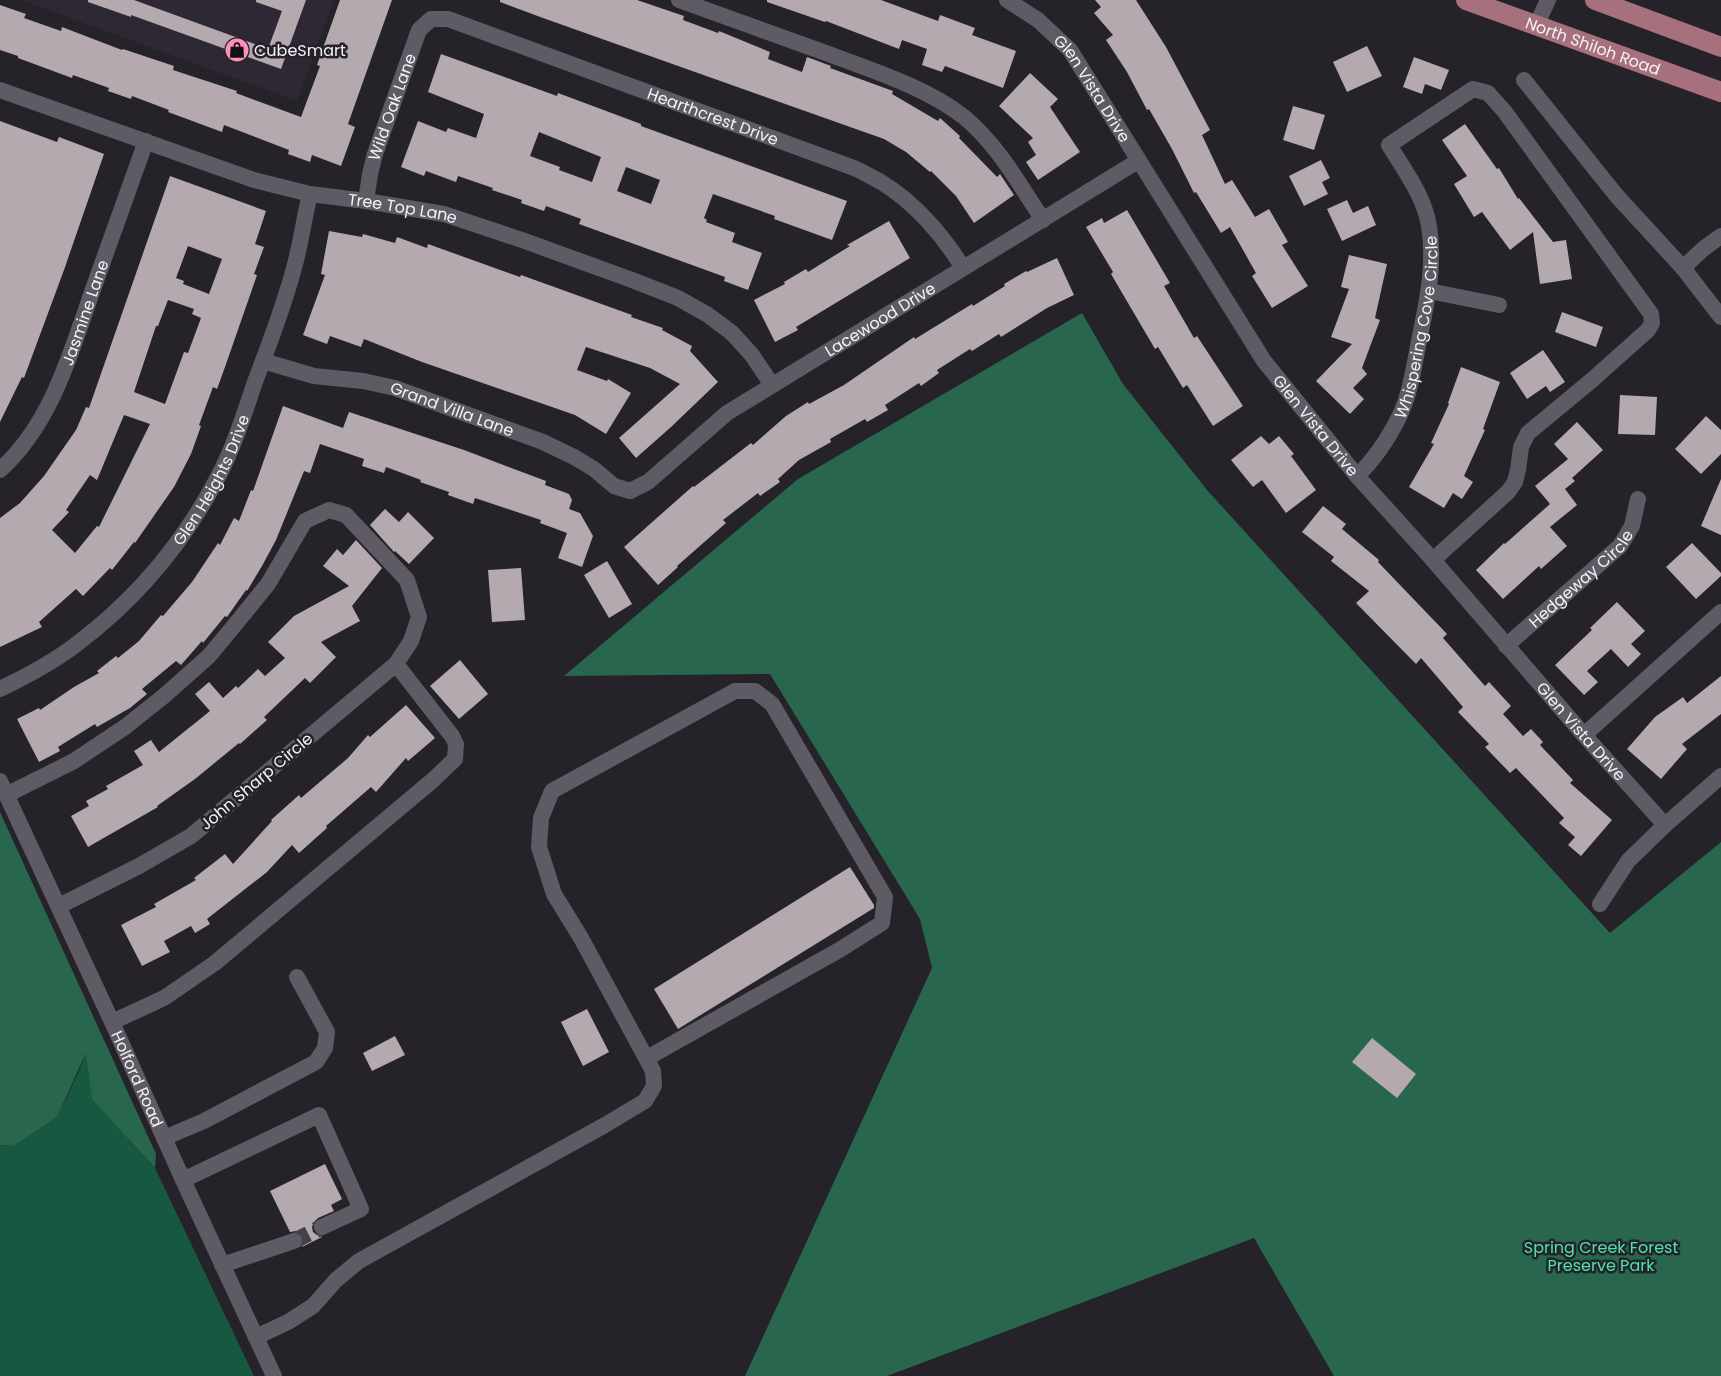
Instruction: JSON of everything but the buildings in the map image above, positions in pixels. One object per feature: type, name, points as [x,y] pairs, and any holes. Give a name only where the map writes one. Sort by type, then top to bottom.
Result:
[{"type":"main road","name":"North Shiloh Road","points":[[1466,0],[1721,92]]},
{"type":"main road","points":[[1595,0],[1721,47]]},
{"type":"street","points":[[679,0],[871,70],[924,93],[946,105],[979,131],[1001,157],[1042,220]]},
{"type":"street","name":"Glen Vista Drive","points":[[1007,0],[1038,20],[1070,50],[1264,361],[1358,476],[1665,825]]},
{"type":"street","points":[[1536,26],[1548,0]]},
{"type":"street","name":"Wild Oak Lane","points":[[366,201],[370,174],[382,131],[419,30],[431,19]]},
{"type":"street","name":"Hearthcrest Drive","points":[[431,19],[448,19],[854,168],[882,183],[903,198],[939,234],[963,268]]},
{"type":"street","points":[[1524,80],[1616,195],[1683,268],[1721,318]]},
{"type":"street","name":"Whispering Cove Circle","points":[[1358,476],[1376,457],[1405,404],[1429,291],[1431,252],[1429,226],[1414,185],[1388,145],[1473,89],[1488,93],[1505,112],[1651,314],[1652,323],[1648,330],[1592,380],[1528,433],[1521,447],[1515,482],[1508,492],[1433,560]]},
{"type":"street","name":"Tree Top Lane","points":[[0,90],[254,180],[310,194],[444,214],[601,268],[678,298],[708,315],[732,334],[752,355],[772,385]]},
{"type":"street","name":"Jasmine Lane","points":[[0,470],[11,460],[41,420],[62,378],[146,141]]},
{"type":"street","name":"Lacewood Drive","points":[[630,492],[648,482],[728,413],[1138,161]]},
{"type":"street","name":"Glen Heights Drive","points":[[0,690],[29,675],[77,644],[117,610],[144,583],[182,538],[203,505],[234,441],[263,361],[294,268],[310,194]]},
{"type":"street","points":[[1683,268],[1703,249],[1721,236]]},
{"type":"street","points":[[1429,291],[1499,305]]},
{"type":"street","name":"Grand Villa Lane","points":[[263,361],[314,376],[363,381],[395,388],[543,442],[594,469],[614,486],[630,492]]},
{"type":"street","name":"Hedgeway Circle","points":[[1506,646],[1620,546],[1632,526],[1638,499]]},
{"type":"street","name":"John Sharp Circle","points":[[3,788],[74,761],[125,727],[164,696],[209,656],[268,584],[305,521],[329,510],[346,515],[407,580],[419,617],[411,641],[396,664],[191,836],[139,866],[59,906]]},
{"type":"street","points":[[1584,735],[1721,612]]},
{"type":"street","points":[[112,1022],[164,998],[215,963],[455,760],[456,744],[452,736],[396,664]]},
{"type":"street","points":[[256,1337],[288,1322],[313,1306],[336,1280],[359,1261],[645,1101],[654,1086],[653,1071],[581,938],[554,894],[539,847],[541,818],[552,791],[735,691],[755,691],[772,704],[885,897],[882,923],[841,949],[647,1058]]},
{"type":"street","points":[[1600,904],[1628,861],[1665,825],[1721,776]]},
{"type":"street","name":"Holford Road","points":[[3,788],[274,1376]]},
{"type":"street","points":[[164,1138],[316,1062],[321,1056],[325,1048],[327,1032],[297,977]]},
{"type":"street","points":[[183,1180],[319,1115],[361,1209],[322,1227]]},
{"type":"street","points":[[222,1265],[294,1241]]},
{"type":"shaded area","name":"CubeSmart","points":[[21,0],[334,0],[297,101]]},
{"type":"green space","name":"Spring Creek Forest Preserve Park","points":[[1082,313],[1123,384],[1207,490],[1610,933],[1721,842],[1721,1376],[1334,1376],[1254,1238],[887,1376],[745,1376],[932,968],[920,919],[770,674],[564,676],[798,479]]},
{"type":"green space","points":[[0,812],[156,1154],[155,1168],[92,1099],[86,1053],[57,1117],[14,1146],[0,1145]]},
{"type":"green space","points":[[86,1052],[130,1141],[155,1168],[254,1376],[0,1376],[0,1145],[14,1146],[57,1117]]},
{"type":"tunnel","points":[[294,1241],[322,1227]]},
{"type":"place","name":"CubeSmart","points":[[237,50]]}]
